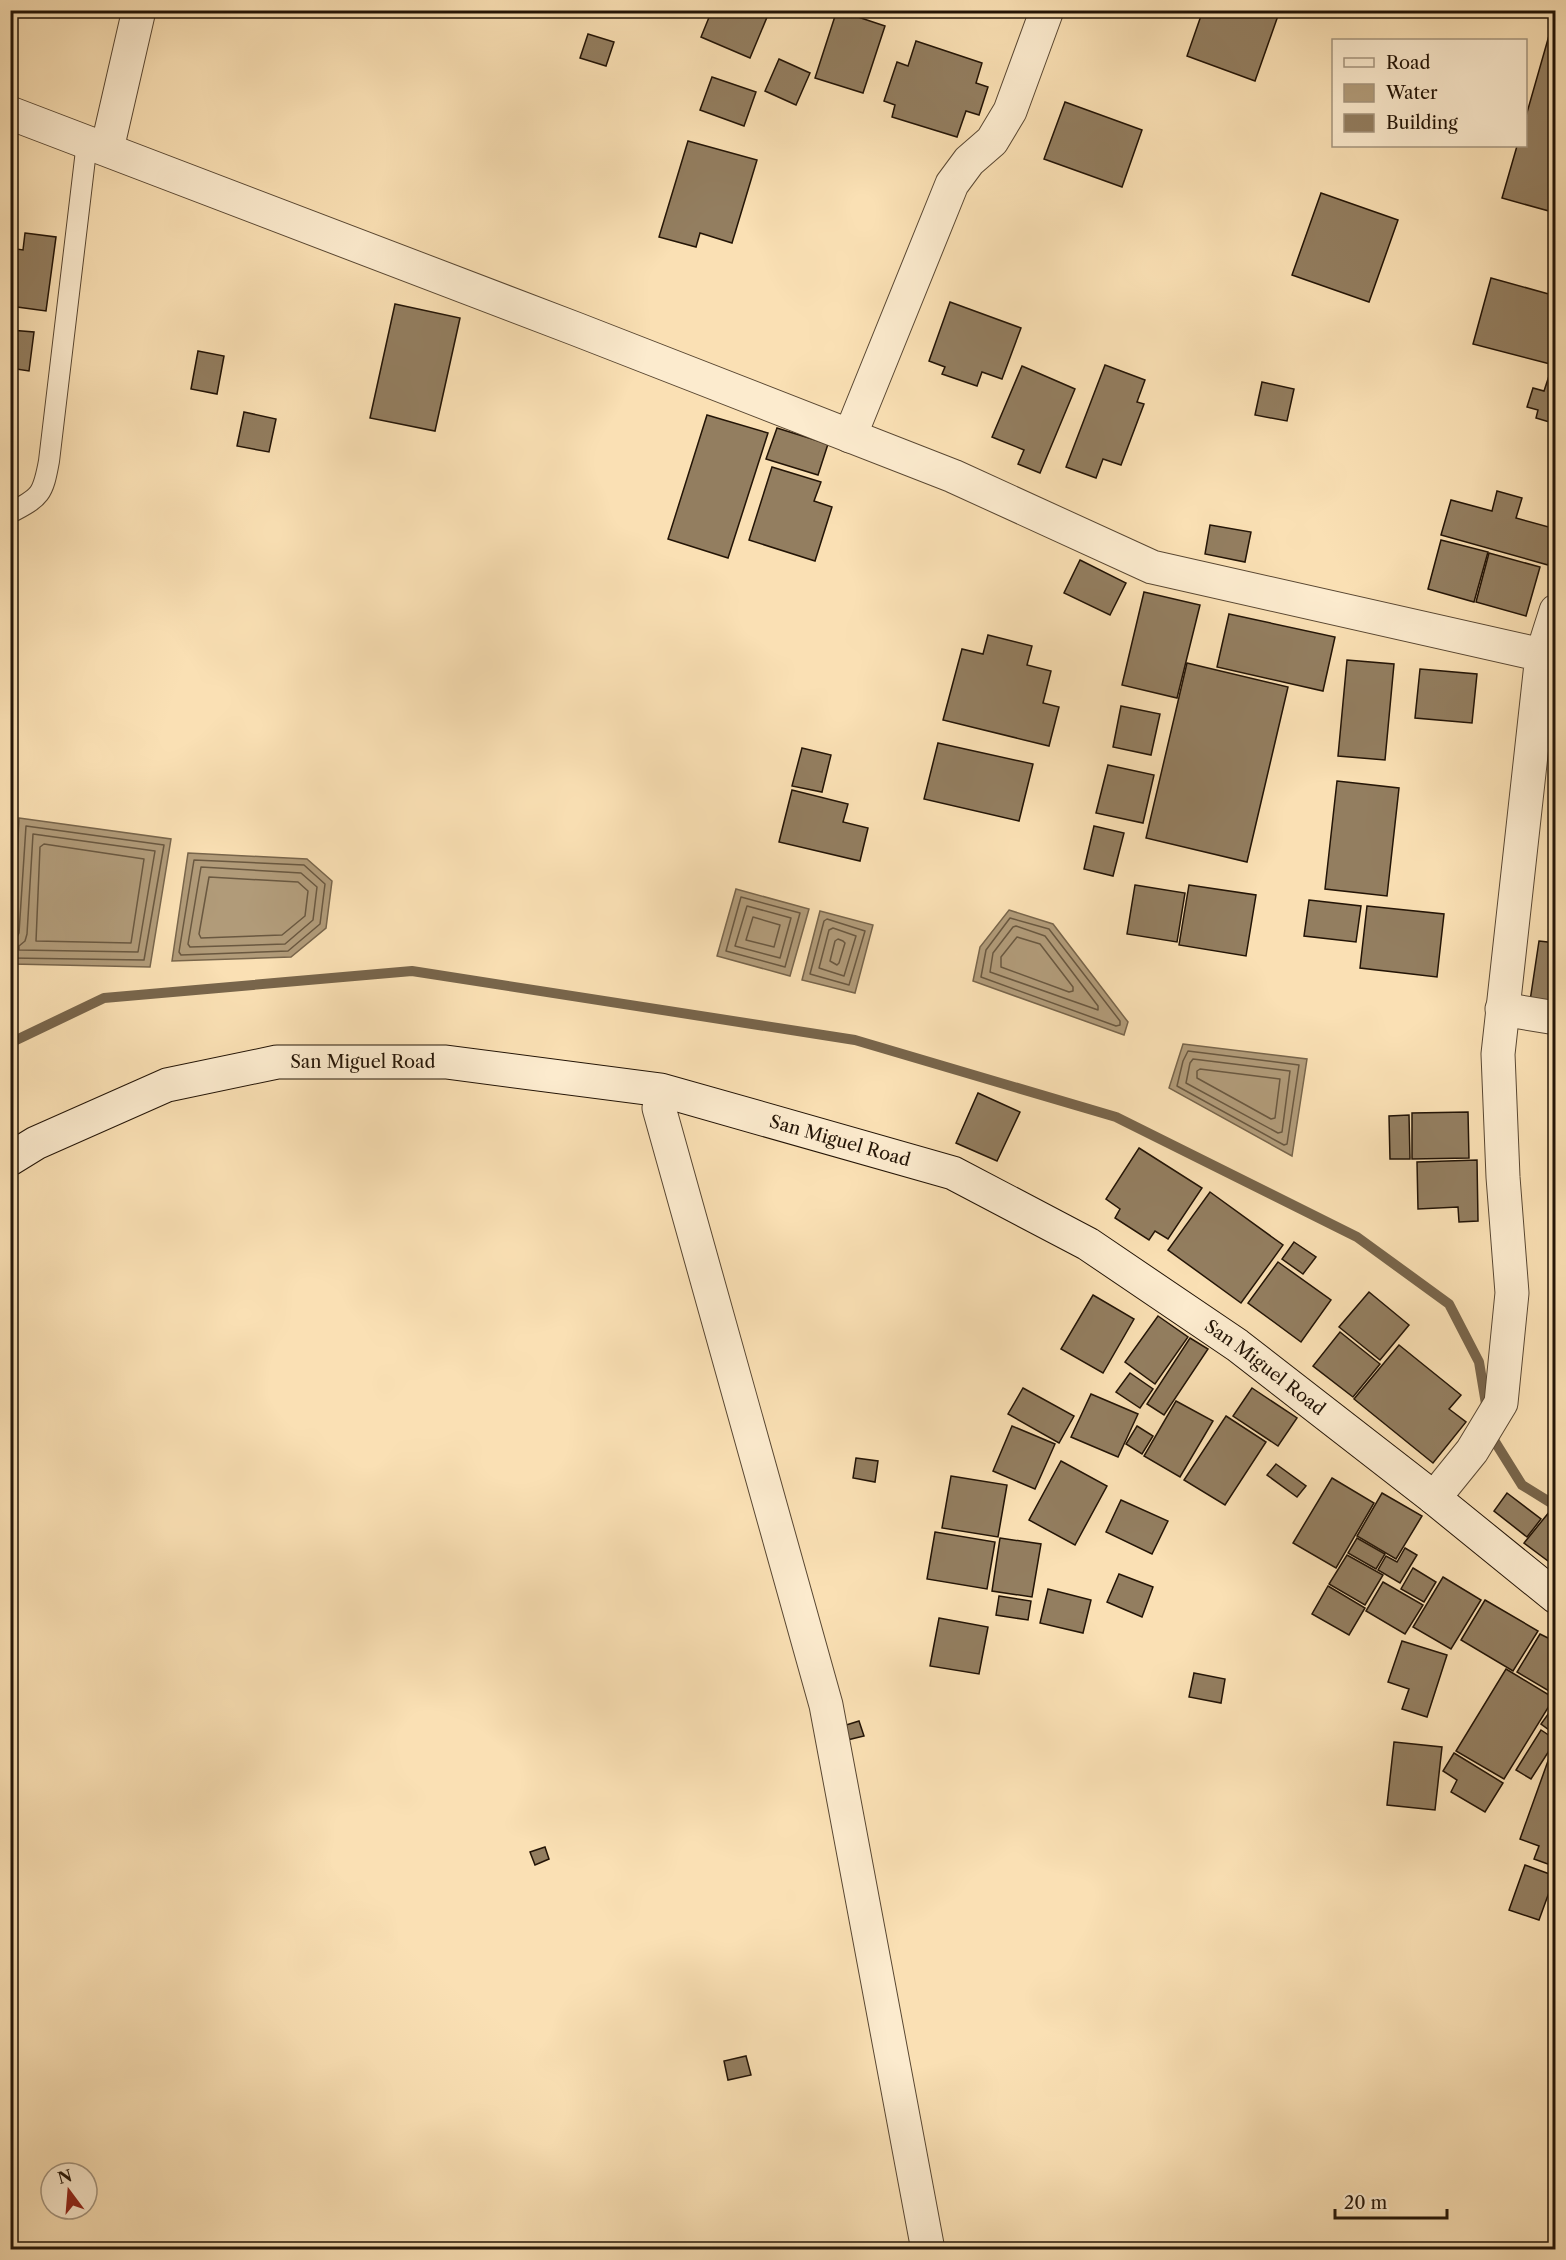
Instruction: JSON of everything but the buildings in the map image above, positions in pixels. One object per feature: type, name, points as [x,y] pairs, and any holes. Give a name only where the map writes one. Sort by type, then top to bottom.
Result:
[{"type":"street","points":[[97,146],[139,10]]},
{"type":"street","points":[[850,436],[952,184],[969,161],[992,141],[1010,111],[1047,10]]},
{"type":"street","points":[[10,114],[953,476],[1152,567],[1542,655]]},
{"type":"street","points":[[1434,1498],[1472,1451],[1501,1402],[1512,1293],[1503,1177],[1498,1054],[1542,655],[1556,610]]},
{"type":"street","points":[[1502,1009],[1556,1018]]},
{"type":"street","name":"San Miguel Road","points":[[10,1159],[36,1143],[167,1085],[277,1062],[446,1062],[661,1090],[953,1173],[1088,1244],[1237,1345],[1434,1498],[1556,1597]]},
{"type":"street","points":[[659,1108],[826,1705],[928,2250]]},
{"type":"lane","points":[[10,513],[27,504],[44,489],[97,146]]},
{"type":"water","points":[[19,818],[171,839],[150,967],[12,964]]},
{"type":"water","points":[[188,853],[307,859],[332,881],[326,928],[291,957],[172,961]]},
{"type":"water","points":[[736,889],[809,909],[790,976],[717,956]]},
{"type":"water","points":[[1009,910],[1053,924],[1128,1022],[1124,1035],[973,981],[980,947]]},
{"type":"water","points":[[820,911],[873,925],[855,993],[802,980]]},
{"type":"water","points":[[1183,1044],[1307,1059],[1292,1156],[1169,1088]]},
{"type":"waterway","points":[[10,1043],[104,998],[412,971],[855,1040],[1116,1117],[1357,1237],[1449,1304],[1479,1362],[1487,1410]]},
{"type":"waterway","points":[[1491,1432],[1522,1485],[1556,1506]]}]
